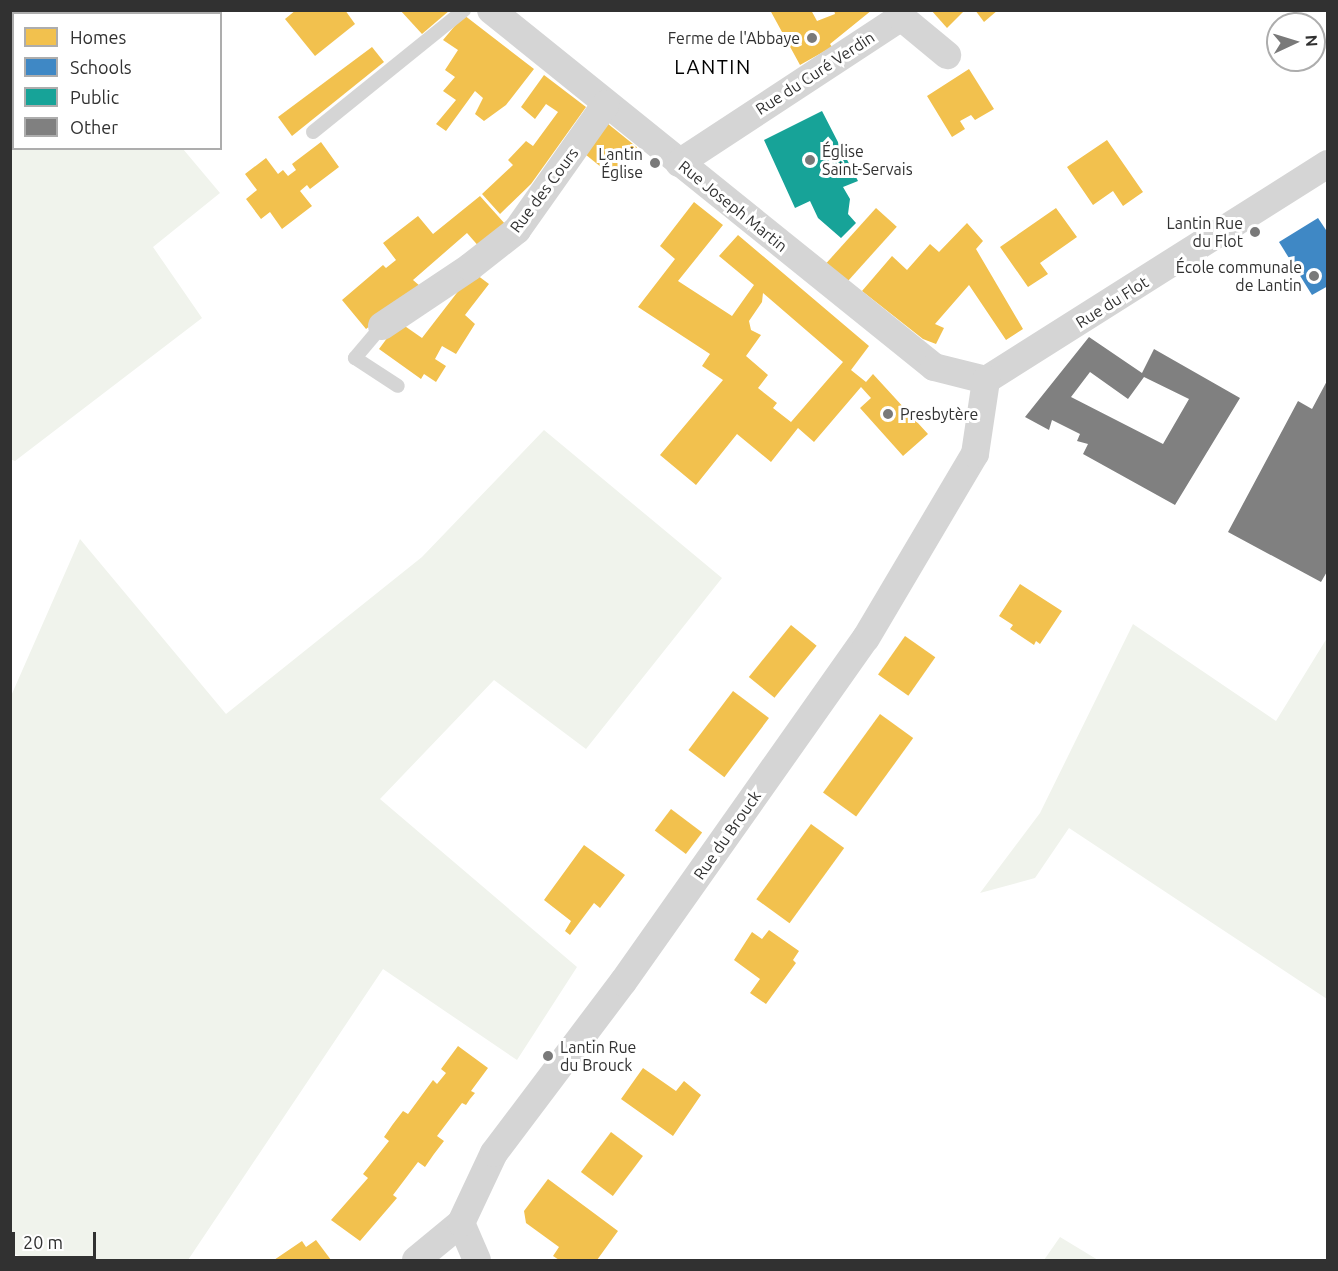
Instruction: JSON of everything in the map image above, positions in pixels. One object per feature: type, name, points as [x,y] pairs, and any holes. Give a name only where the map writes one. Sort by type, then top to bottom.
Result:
[{"type":"street","name":"Rue Joseph Martin","points":[[491,10],[934,367],[986,380]]},
{"type":"street","name":"Rue du Curé Verdin","points":[[679,163],[901,17],[947,55]]},
{"type":"street","name":"Rue des Cours","points":[[382,326],[470,267],[517,230],[606,104]]},
{"type":"street","name":"Rue du Flot","points":[[986,380],[1328,164]]},
{"type":"street","name":"Rue du Brouck","points":[[416,1260],[461,1223],[494,1154],[623,982],[866,638],[975,454],[986,380]]},
{"type":"street","points":[[461,1223],[477,1260]]},
{"type":"lane","points":[[313,132],[464,10]]},
{"type":"lane","points":[[382,326],[355,358],[398,386]]},
{"type":"shaded area","points":[[11,141],[12,150],[184,150],[220,193],[153,247],[202,318],[15,461],[10,459]]},
{"type":"shaded area","points":[[544,430],[722,578],[586,749],[494,680],[380,799],[577,967],[517,1060],[383,969],[188,1260],[32,1260],[11,1253],[11,696],[80,539],[226,714],[422,557]]},
{"type":"shaded area","points":[[1133,624],[1276,721],[1327,638],[1327,999],[1069,828],[1035,878],[980,893],[1040,813]]},
{"type":"shaded area","points":[[1060,1237],[1098,1260],[1044,1260]]},
{"type":"building: Homes","points":[[82,10],[106,10],[106,12],[82,12]]},
{"type":"building: Homes","points":[[296,10],[345,10],[355,24],[315,56],[285,19]]},
{"type":"building: Homes","points":[[400,10],[450,10],[422,34]]},
{"type":"building: Homes","name":"Ferme de l'Abbaye","points":[[770,10],[811,10],[817,21],[835,14],[834,10],[872,10],[830,44],[832,47],[800,65]]},
{"type":"building: Homes","points":[[931,10],[965,10],[947,28]]},
{"type":"building: Homes","points":[[975,10],[998,10],[984,22]]},
{"type":"building: Homes","points":[[464,15],[534,69],[506,105],[484,121],[475,114],[483,98],[475,91],[446,131],[436,124],[456,100],[443,91],[455,77],[445,70],[458,50],[443,40]]},
{"type":"building: Homes","points":[[10,39],[12,40],[12,52],[10,64]]},
{"type":"building: Homes","points":[[372,47],[384,62],[292,136],[278,117]]},
{"type":"building: Homes","points":[[969,69],[994,109],[975,120],[971,115],[960,121],[965,129],[952,137],[927,96]]},
{"type":"building: Homes","points":[[544,75],[586,107],[531,184],[500,214],[482,194],[513,165],[508,160],[526,141],[533,146],[558,112],[546,104],[535,119],[521,107]]},
{"type":"building: Homes","points":[[602,119],[637,147],[613,177],[578,149]]},
{"type":"building: Homes","points":[[1107,140],[1143,192],[1123,206],[1113,191],[1093,205],[1067,167]]},
{"type":"building: Homes","points":[[321,142],[339,167],[310,189],[307,185],[300,191],[312,206],[282,229],[270,212],[261,219],[246,199],[257,190],[245,174],[266,158],[278,174],[283,170],[288,176],[296,170],[292,164]]},
{"type":"building: Homes","points":[[480,196],[506,225],[481,249],[467,233],[413,280],[420,286],[366,329],[342,300],[383,265],[386,268],[396,260],[383,243],[418,216],[433,234]]},
{"type":"building: Homes","points":[[694,202],[723,225],[678,281],[732,316],[754,285],[719,256],[738,235],[869,346],[851,370],[866,382],[873,374],[928,434],[903,456],[860,408],[871,398],[861,387],[814,442],[798,428],[771,462],[737,434],[696,485],[660,455],[723,380],[702,366],[710,354],[638,307],[675,259],[660,246]],"holes":[[[763,293],[843,362],[791,422],[773,408],[777,403],[758,388],[768,375],[746,356],[761,335],[751,330],[749,321],[762,302]]]},
{"type":"building: Homes","points":[[876,208],[897,227],[847,282],[826,263]]},
{"type":"building: Homes","points":[[1056,208],[1077,237],[1040,263],[1048,274],[1028,287],[1000,247]]},
{"type":"building: Homes","points":[[967,223],[983,241],[976,249],[1023,329],[1006,340],[969,285],[935,324],[944,328],[936,344],[923,339],[862,291],[892,256],[907,270],[930,244],[939,252]]},
{"type":"building: Homes","points":[[473,272],[489,284],[465,315],[475,324],[456,354],[442,346],[435,359],[446,366],[436,382],[424,374],[421,379],[379,349],[399,322],[422,338]]},
{"type":"building: Homes","points":[[1020,584],[1062,611],[1040,644],[1036,641],[1034,645],[1010,629],[1013,625],[999,616]]},
{"type":"building: Homes","points":[[791,625],[817,646],[774,698],[749,677]]},
{"type":"building: Homes","points":[[905,636],[935,657],[908,696],[878,675]]},
{"type":"building: Homes","points":[[733,691],[769,718],[724,777],[688,750]]},
{"type":"building: Homes","points":[[880,714],[913,738],[856,817],[823,792]]},
{"type":"building: Homes","points":[[671,809],[702,832],[686,854],[655,831]]},
{"type":"building: Homes","points":[[811,824],[844,848],[790,923],[756,899]]},
{"type":"building: Homes","points":[[584,845],[625,875],[600,908],[594,903],[570,935],[565,931],[571,921],[544,900]]},
{"type":"building: Homes","points":[[769,930],[799,951],[793,960],[796,963],[766,1004],[750,993],[760,979],[734,960],[752,932],[762,939]]},
{"type":"building: Homes","points":[[458,1046],[488,1068],[471,1091],[475,1093],[466,1105],[462,1103],[437,1136],[444,1141],[425,1167],[418,1162],[393,1195],[397,1198],[360,1241],[331,1220],[368,1178],[363,1174],[389,1141],[384,1137],[393,1124],[403,1111],[408,1114],[433,1080],[437,1084],[446,1073],[441,1069]]},
{"type":"building: Homes","points":[[643,1068],[676,1091],[684,1081],[701,1095],[673,1136],[621,1099]]},
{"type":"building: Homes","points":[[611,1132],[643,1156],[613,1196],[581,1172]]},
{"type":"building: Homes","points":[[548,1179],[618,1231],[597,1260],[559,1260],[553,1256],[559,1247],[526,1223],[524,1211]]},
{"type":"building: Homes","points":[[316,1240],[331,1260],[274,1260],[302,1241],[306,1247]]},
{"type":"building: Schools","name":"École communale de Lantin","points":[[1318,218],[1328,233],[1328,286],[1312,295],[1279,242]]},
{"type":"building: Public","name":"Église Saint-Servais","points":[[822,111],[858,181],[843,187],[850,199],[848,214],[856,223],[841,238],[818,218],[810,201],[795,208],[764,140]]},
{"type":"building: Other","points":[[1089,337],[1142,373],[1154,349],[1240,398],[1175,505],[1083,454],[1088,444],[1077,441],[1080,434],[1052,420],[1049,430],[1025,417]],"holes":[[[1090,372],[1128,399],[1144,377],[1189,399],[1163,444],[1071,397]]]},
{"type":"building: Other","points":[[1328,379],[1328,570],[1321,582],[1228,532],[1298,401],[1312,409]]},
{"type":"place","name":"Ferme de l'Abbaye","points":[[812,38]]},
{"type":"place","name":"Église Saint-Servais","points":[[810,160]]},
{"type":"place","name":"Lantin Église","points":[[655,163]]},
{"type":"place","name":"Lantin Rue du Flot","points":[[1255,232]]},
{"type":"place","name":"École communale de Lantin","points":[[1314,276]]},
{"type":"place","name":"Presbytère","points":[[888,414]]},
{"type":"place","name":"Lantin Rue du Brouck","points":[[548,1056]]},
{"type":"district","name":"LANTIN","points":[[713,66]]}]
